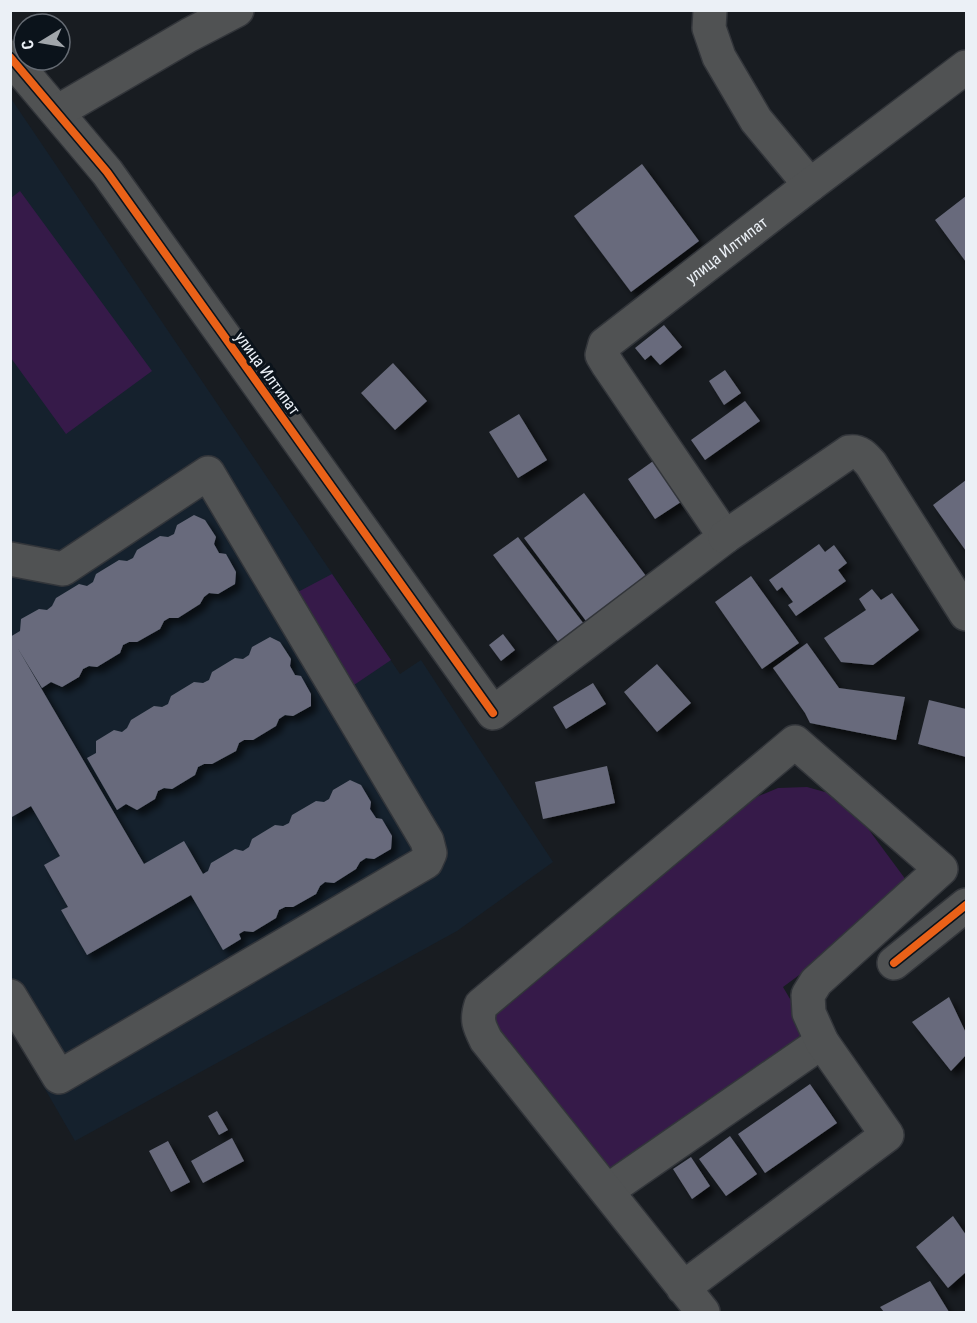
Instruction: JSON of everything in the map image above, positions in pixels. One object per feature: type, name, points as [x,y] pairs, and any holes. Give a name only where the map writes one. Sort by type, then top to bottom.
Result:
[{"type":"street","points":[[57,112],[189,35],[237,10]]},
{"type":"street","points":[[710,11],[709,28],[724,66],[756,120],[810,184]]},
{"type":"street","name":"улица Илтипат","points":[[10,57],[107,172],[494,713],[725,537],[608,365],[602,355],[605,344],[966,66]]},
{"type":"street","points":[[725,537],[855,450],[871,464],[966,614]]},
{"type":"street","points":[[10,559],[63,569],[208,473],[427,841],[430,853],[426,862],[59,1077],[10,996]]},
{"type":"street","points":[[795,742],[941,869],[816,982],[808,995],[809,1013],[822,1042],[887,1135],[693,1300],[607,1191],[486,1040],[480,1029],[478,1017],[482,1005],[795,742]]},
{"type":"street","points":[[894,963],[966,905]]},
{"type":"street","points":[[607,1191],[822,1042]]},
{"type":"shaded area","points":[[10,97],[400,674],[421,660],[553,862],[457,931],[75,1141],[11,1030]]},
{"type":"shaded area","points":[[20,191],[152,371],[66,434],[11,358],[11,198]]},
{"type":"shaded area","points":[[332,574],[391,660],[354,685],[296,593]]},
{"type":"shaded area","points":[[807,787],[832,794],[852,807],[909,884],[905,897],[783,987],[803,1021],[805,1035],[616,1171],[606,1171],[491,1023],[502,998],[754,798],[778,788]]},
{"type":"building","points":[[642,164],[699,241],[631,292],[574,216]]},
{"type":"building","points":[[966,196],[966,262],[935,220]]},
{"type":"building","points":[[664,325],[682,347],[660,365],[651,355],[645,360],[635,348]]},
{"type":"building","points":[[393,363],[427,401],[395,430],[361,393]]},
{"type":"building","points":[[725,370],[741,393],[724,405],[709,381]]},
{"type":"building","points":[[745,401],[760,421],[705,460],[691,440]]},
{"type":"building","points":[[519,414],[547,460],[518,478],[489,432]]},
{"type":"building","points":[[656,459],[684,500],[655,519],[628,479]]},
{"type":"building","points":[[966,480],[966,551],[933,505]]},
{"type":"building","points":[[584,493],[646,576],[586,621],[524,538]]},
{"type":"building","points":[[194,515],[205,520],[216,537],[214,544],[219,553],[226,554],[236,572],[235,584],[218,594],[209,593],[200,604],[178,618],[169,618],[164,621],[160,629],[137,642],[123,645],[120,653],[97,667],[89,666],[83,669],[79,677],[62,687],[51,682],[42,688],[17,647],[144,864],[184,841],[203,874],[208,871],[211,863],[235,849],[243,851],[249,847],[252,839],[275,825],[283,826],[289,823],[292,815],[316,801],[324,802],[329,799],[333,790],[350,780],[361,785],[371,802],[370,809],[376,818],[382,819],[392,836],[391,849],[374,859],[366,858],[356,869],[334,883],[325,882],[316,894],[293,907],[279,910],[276,918],[253,932],[244,931],[239,934],[241,939],[223,950],[191,895],[87,955],[61,910],[68,907],[44,865],[60,856],[31,806],[10,818],[10,637],[20,631],[21,619],[39,609],[47,610],[56,598],[79,584],[87,586],[93,582],[96,574],[119,560],[127,561],[133,558],[137,550],[160,536],[168,537],[174,534],[177,525]]},
{"type":"building","points":[[518,537],[590,632],[565,651],[493,555]]},
{"type":"building","points":[[819,544],[825,552],[834,545],[847,563],[838,570],[846,581],[796,616],[788,605],[793,602],[782,587],[777,591],[769,580]]},
{"type":"building","points":[[751,576],[799,643],[762,669],[715,602]]},
{"type":"building","points":[[872,589],[881,600],[892,593],[919,630],[873,665],[841,662],[824,638],[866,610],[859,599]]},
{"type":"building","points":[[503,634],[515,650],[501,661],[489,645]]},
{"type":"building","points":[[270,637],[280,642],[291,659],[290,666],[295,675],[301,676],[311,694],[311,706],[293,716],[285,715],[279,719],[276,726],[253,740],[244,740],[239,743],[236,751],[212,764],[198,767],[195,775],[172,789],[164,788],[158,791],[155,799],[137,810],[126,804],[117,810],[87,758],[96,753],[96,741],[114,730],[122,732],[131,720],[154,706],[162,707],[168,704],[171,696],[194,682],[203,683],[209,680],[212,672],[235,658],[243,659],[249,655],[252,647]]},
{"type":"building","points":[[807,643],[839,688],[905,697],[896,740],[810,723],[773,668]]},
{"type":"building","points":[[657,664],[691,703],[657,732],[624,692]]},
{"type":"building","points":[[593,683],[606,704],[566,729],[553,707]]},
{"type":"building","points":[[929,700],[966,709],[966,757],[918,744]]},
{"type":"building","points":[[607,766],[615,803],[543,819],[535,782]]},
{"type":"building","points":[[949,997],[966,1033],[966,1055],[951,1071],[912,1022]]},
{"type":"building","points":[[810,1084],[837,1123],[765,1173],[738,1134]]},
{"type":"building","points":[[217,1111],[228,1130],[219,1135],[208,1116]]},
{"type":"building","points":[[730,1136],[757,1174],[726,1196],[699,1159]]},
{"type":"building","points":[[232,1138],[244,1161],[203,1183],[191,1161]]},
{"type":"building","points":[[168,1141],[190,1182],[171,1192],[149,1151]]},
{"type":"building","points":[[691,1157],[710,1186],[692,1199],[673,1169]]},
{"type":"building","points":[[953,1216],[966,1235],[966,1272],[948,1288],[916,1247]]},
{"type":"building","points":[[930,1281],[949,1312],[884,1312],[880,1307]]},
{"type":"cycle path","points":[[10,57],[107,172],[493,713]]},
{"type":"cycle path","points":[[894,963],[966,905]]}]
